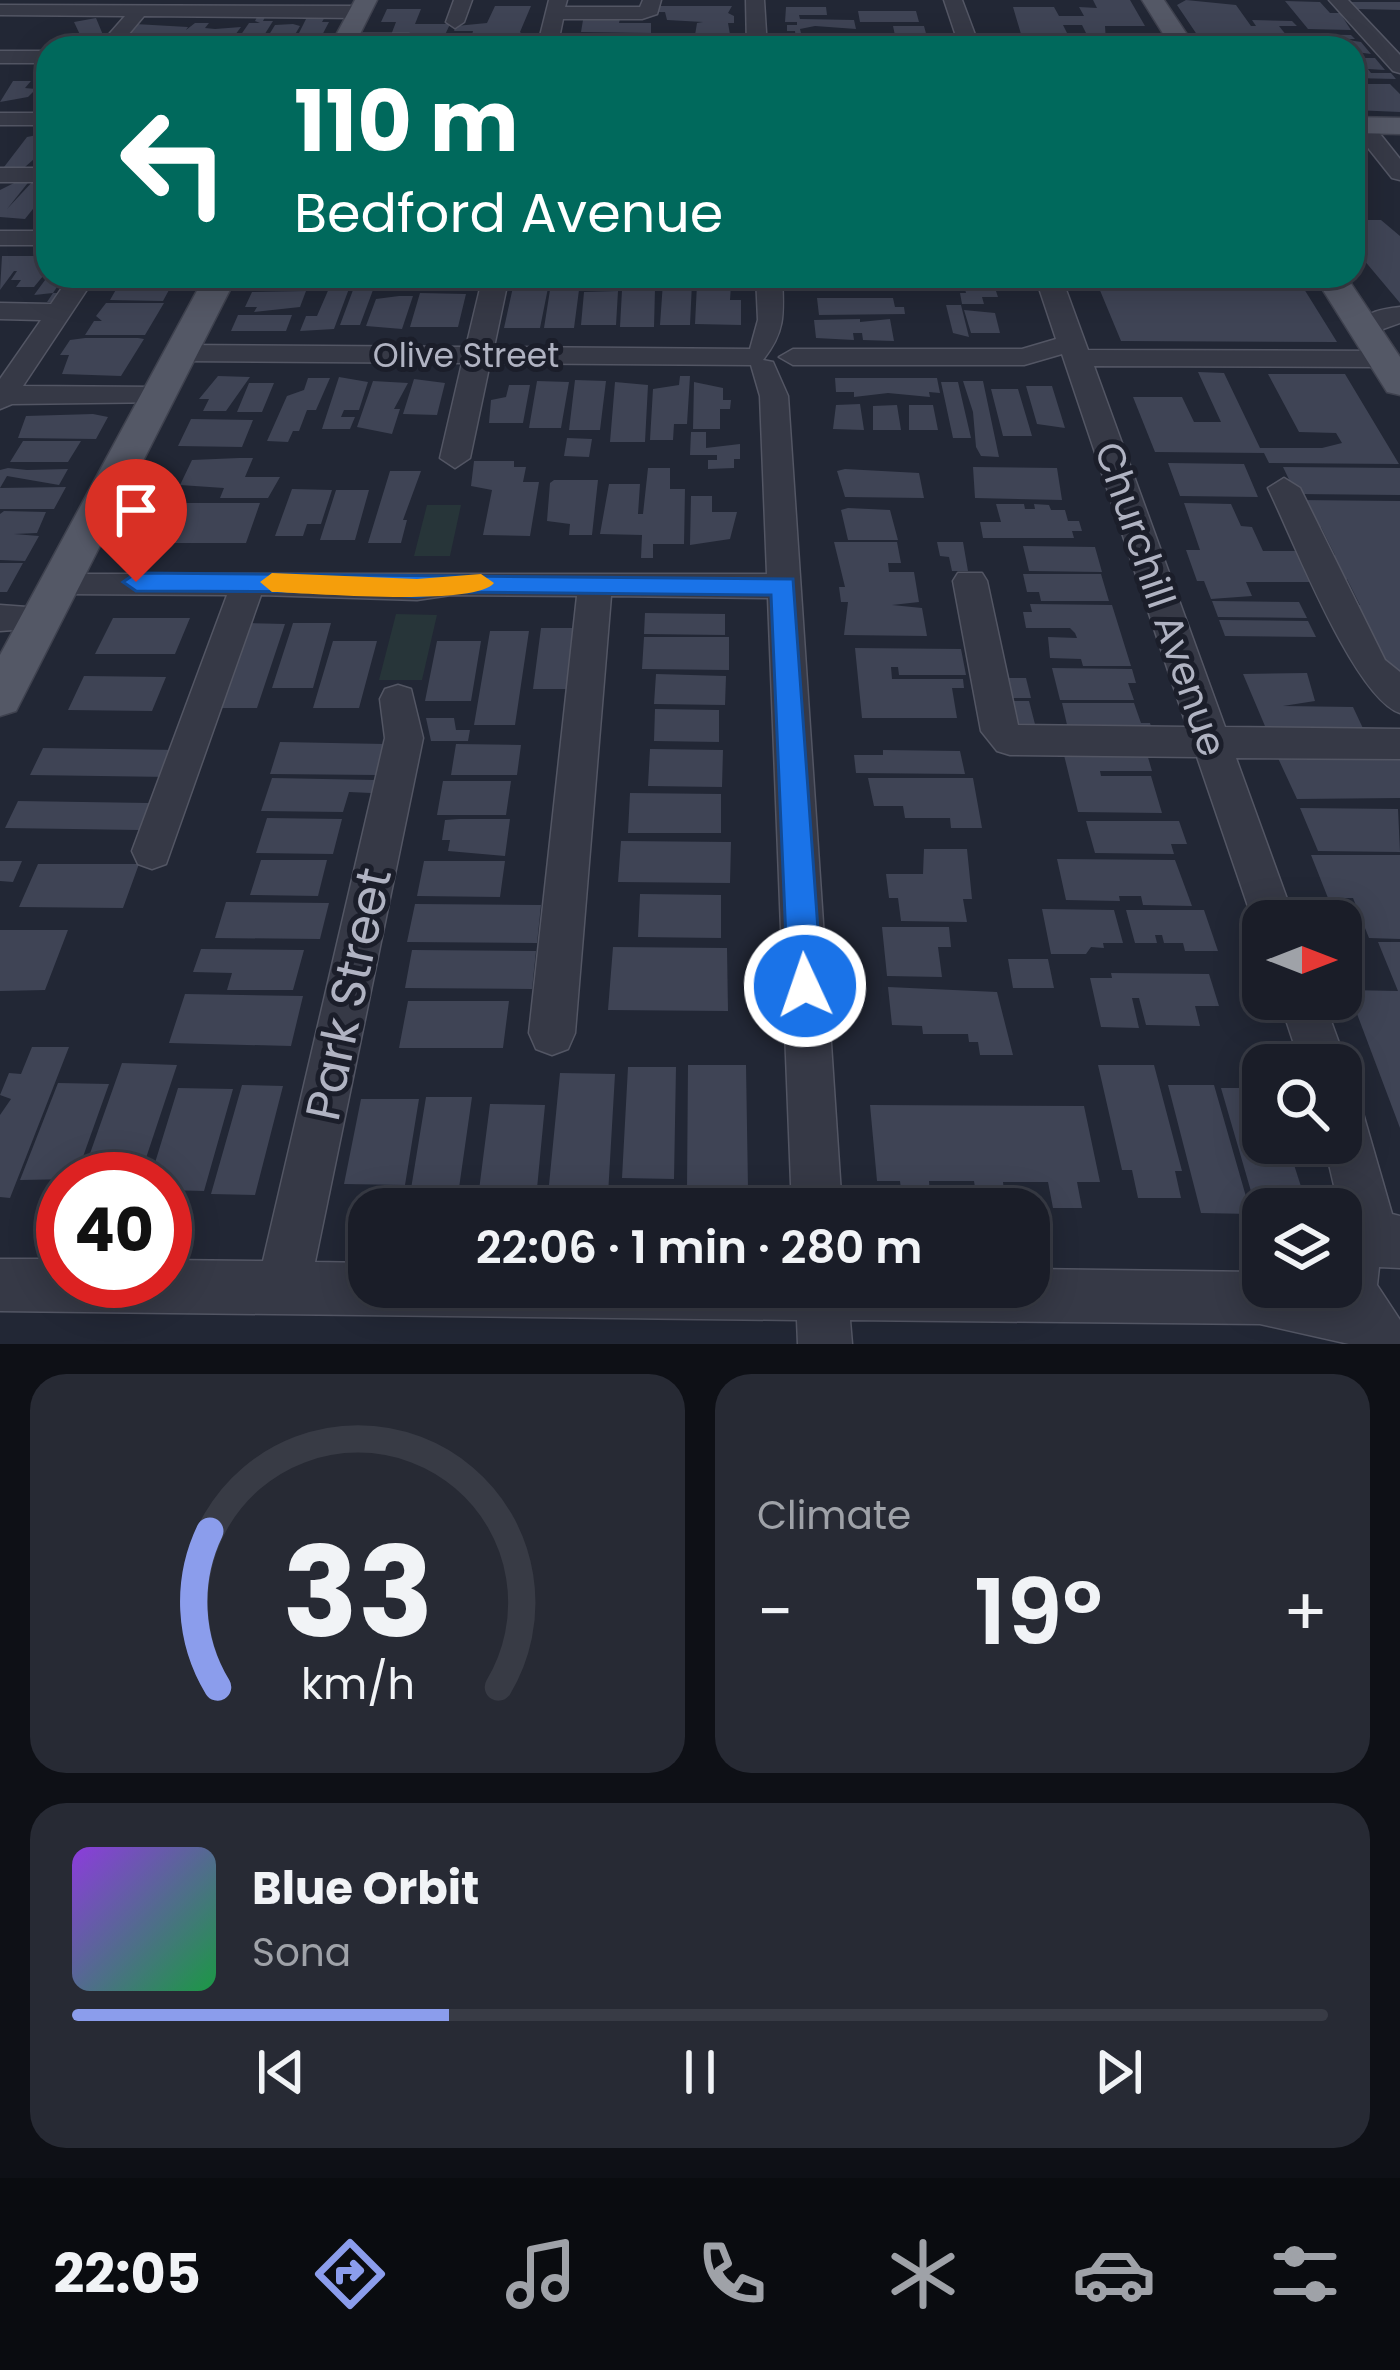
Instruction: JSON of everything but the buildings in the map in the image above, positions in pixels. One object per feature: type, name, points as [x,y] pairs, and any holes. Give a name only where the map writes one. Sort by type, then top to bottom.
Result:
[{"type":"main road","points":[[1153,0],[1176,36]]},
{"type":"main road","points":[[348,36],[363,6]]},
{"type":"main road","points":[[1365,125],[1400,125]]},
{"type":"main road","points":[[0,698],[215,288]]},
{"type":"main road","points":[[1338,288],[1385,361]]},
{"type":"street","points":[[455,22],[463,0]]},
{"type":"street","points":[[550,36],[556,6],[642,13],[651,10],[652,0]]},
{"type":"street","points":[[754,0],[756,36]]},
{"type":"street","points":[[952,0],[966,36]]},
{"type":"street","points":[[1338,0],[1400,68]]},
{"type":"street","points":[[0,10],[363,6]]},
{"type":"street","points":[[117,36],[139,11]]},
{"type":"street","points":[[0,57],[36,57]]},
{"type":"street","points":[[0,119],[36,119]]},
{"type":"street","points":[[1365,134],[1400,173]]},
{"type":"street","points":[[0,175],[36,175]]},
{"type":"street","points":[[0,238],[36,238]]},
{"type":"street","points":[[1,397],[75,288]]},
{"type":"street","points":[[454,458],[493,288]]},
{"type":"street","points":[[770,288],[817,1188]]},
{"type":"street","name":"Churchill Avenue","points":[[1052,288],[1267,900]]},
{"type":"street","points":[[0,311],[59,312]]},
{"type":"street","points":[[1385,361],[1369,328],[1376,320],[1400,315]]},
{"type":"street","name":"Olive Street","points":[[181,352],[1385,361]]},
{"type":"street","points":[[1,397],[158,396]]},
{"type":"street","points":[[1284,488],[1372,669],[1394,687],[1400,699]]},
{"type":"street","points":[[970,580],[1005,737],[1017,742],[1400,744]]},
{"type":"street","points":[[61,582],[417,588],[451,583],[784,586]]},
{"type":"street","points":[[152,851],[249,582]]},
{"type":"street","points":[[552,1033],[595,584]]},
{"type":"street","points":[[0,618],[42,618]]},
{"type":"street","name":"Park Street","points":[[284,1288],[404,738],[398,700]]},
{"type":"street","points":[[1050,1303],[1260,1298],[1366,1279],[1351,1164]]},
{"type":"street","points":[[0,1285],[348,1290]]},
{"type":"shaded area","points":[[559,33],[651,34],[651,36]]},
{"type":"shaded area","points":[[427,505],[461,505],[450,556],[414,556]]},
{"type":"shaded area","points":[[396,614],[437,615],[422,680],[379,680]]},
{"type":"slow traffic","points":[[272,582],[402,588],[481,583]]},
{"type":"route","points":[[136,582],[357,583],[402,588],[451,583],[784,586],[805,986]]}]
